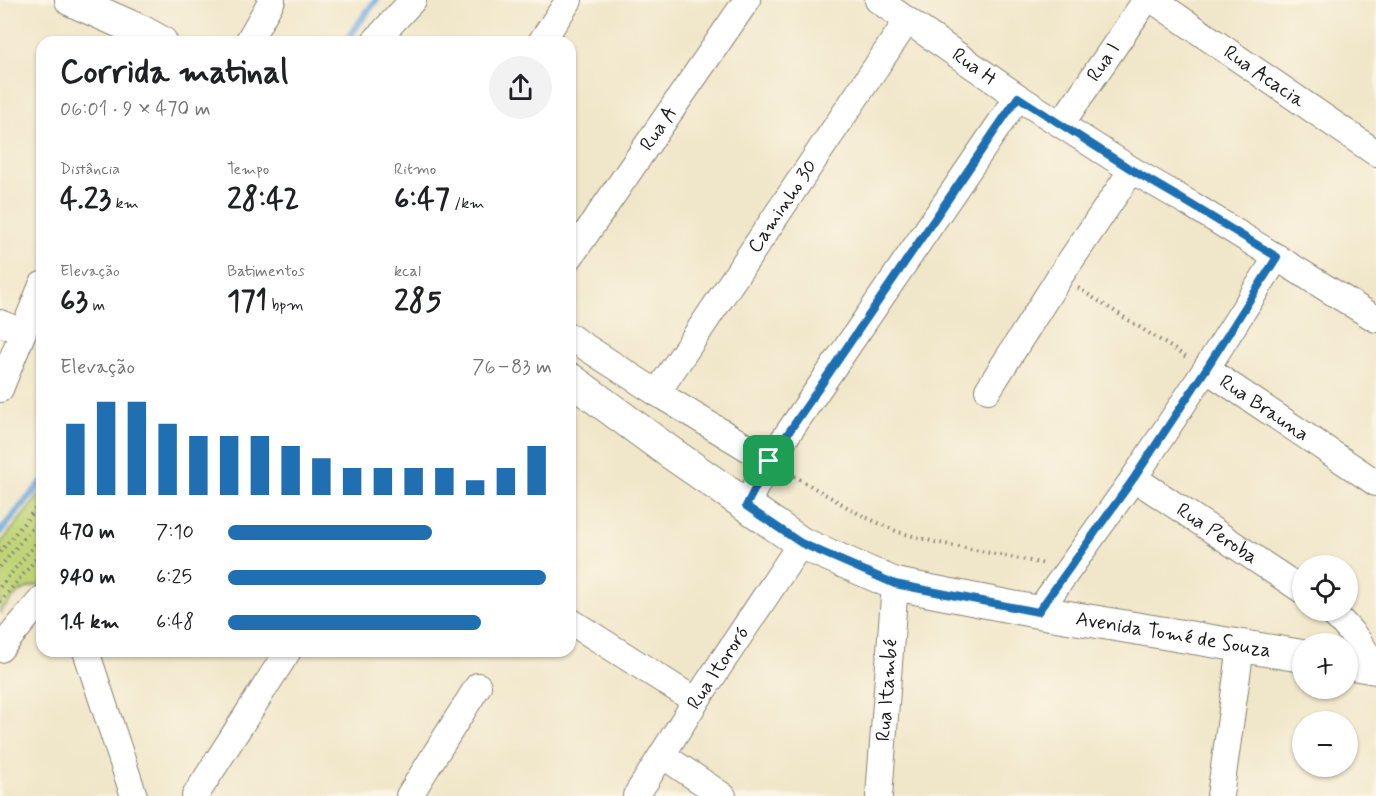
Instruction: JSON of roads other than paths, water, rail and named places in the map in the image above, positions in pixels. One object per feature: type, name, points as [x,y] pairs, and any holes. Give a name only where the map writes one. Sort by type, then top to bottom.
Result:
[{"type":"street","points":[[70,0],[142,36]]},
{"type":"street","points":[[251,36],[272,0]]},
{"type":"street","points":[[380,36],[413,0]]},
{"type":"street","points":[[545,36],[569,0]]},
{"type":"street","name":"Rua A","points":[[576,248],[747,0]]},
{"type":"street","name":"Rua H","points":[[878,0],[1018,97],[1132,170],[1376,319]]},
{"type":"street","name":"Rua I","points":[[1061,124],[1146,0]]},
{"type":"street","name":"Rua Acacia","points":[[1153,0],[1376,153]]},
{"type":"street","name":"Caminho 30","points":[[657,393],[907,21]]},
{"type":"street","points":[[746,506],[769,461],[1018,97]]},
{"type":"street","points":[[988,390],[1060,276],[1132,170]]},
{"type":"street","points":[[1038,612],[1134,478],[1277,257]]},
{"type":"street","points":[[0,389],[11,328],[36,293]]},
{"type":"street","points":[[576,341],[769,461]]},
{"type":"street","name":"Rua Brauna","points":[[1206,369],[1376,483]]},
{"type":"street","name":"Avenida Tomé de Souza","points":[[576,383],[668,451],[801,543],[895,584],[1038,612],[1292,655]]},
{"type":"street","name":"Rua Peroba","points":[[1134,478],[1292,583]]},
{"type":"street","name":"Rua Itororó","points":[[636,796],[801,543]]},
{"type":"street","name":"Rua Itambé","points":[[879,796],[895,584]]},
{"type":"street","points":[[0,649],[36,605]]},
{"type":"street","points":[[1341,621],[1358,639],[1376,668]]},
{"type":"street","points":[[576,625],[696,701]]},
{"type":"street","points":[[1220,796],[1241,647]]},
{"type":"street","points":[[88,657],[134,796]]},
{"type":"street","points":[[195,796],[284,657]]},
{"type":"street","points":[[1358,665],[1376,668]]},
{"type":"street","points":[[409,796],[478,687]]},
{"type":"street","points":[[662,754],[723,796]]},
{"type":"waterway","points":[[349,36],[376,0]]},
{"type":"waterway","points":[[0,532],[36,489]]}]
